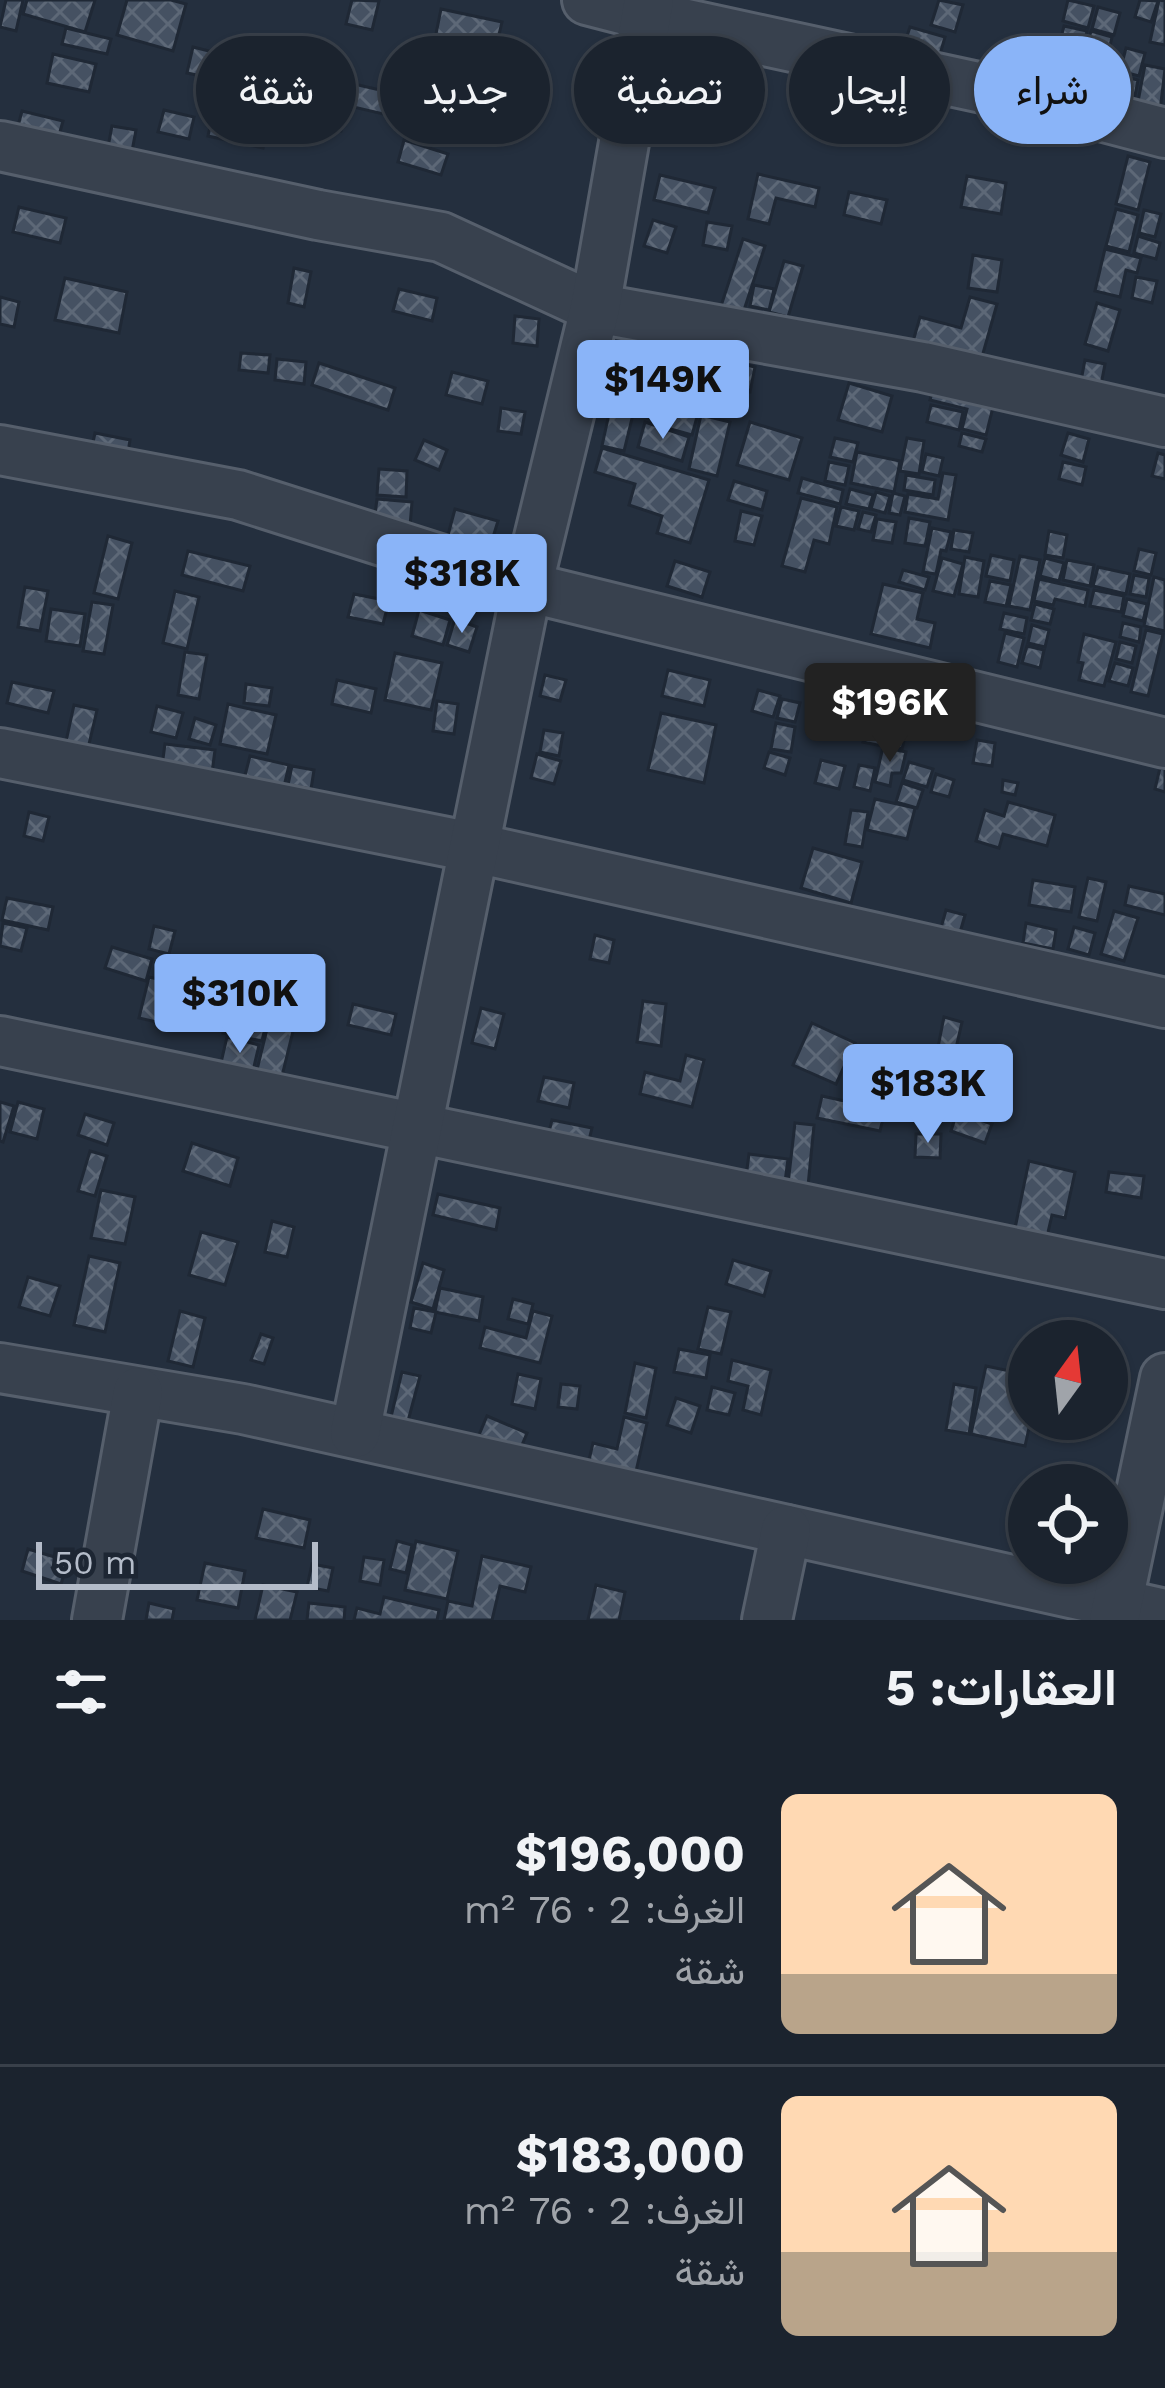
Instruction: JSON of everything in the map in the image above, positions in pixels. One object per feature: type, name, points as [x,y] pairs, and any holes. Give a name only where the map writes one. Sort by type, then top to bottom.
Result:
[{"type":"street","points":[[587,0],[647,8],[1165,133]]},
{"type":"street","points":[[355,1433],[526,587],[596,308],[647,8]]},
{"type":"street","points":[[0,146],[441,237],[596,308],[922,367],[1165,422]]},
{"type":"street","points":[[0,450],[238,495],[526,587],[1165,743]]},
{"type":"street","points":[[0,753],[472,848],[1165,1003]]},
{"type":"street","points":[[0,1041],[1165,1284]]},
{"type":"street","points":[[0,1368],[243,1409],[786,1531],[1116,1612],[1165,1614]]},
{"type":"street","points":[[1116,1612],[1165,1378]]},
{"type":"street","points":[[97,1620],[138,1392]]},
{"type":"street","points":[[767,1620],[786,1531]]},
{"type":"building","points":[[6,0],[23,0],[16,31],[0,27]]},
{"type":"building","points":[[27,0],[95,0],[85,32],[23,14]]},
{"type":"building","points":[[127,0],[186,4],[173,51],[117,35]]},
{"type":"building","points":[[352,0],[379,1],[372,30],[346,24]]},
{"type":"building","points":[[939,0],[963,5],[955,32],[931,25]]},
{"type":"building","points":[[1068,0],[1094,6],[1088,28],[1063,21]]},
{"type":"building","points":[[1140,0],[1158,1],[1151,22],[1135,17]]},
{"type":"building","points":[[1159,0],[1165,1],[1165,45],[1150,42]]},
{"type":"building","points":[[1098,7],[1120,13],[1114,35],[1092,29]]},
{"type":"building","points":[[441,9],[502,22],[499,36],[436,34]]},
{"type":"building","points":[[1064,26],[1087,31],[1086,36],[1062,36]]},
{"type":"building","points":[[910,27],[942,36],[907,36]]},
{"type":"building","points":[[66,28],[111,39],[107,54],[62,44]]},
{"type":"building","points":[[193,47],[196,48],[196,75],[187,73]]},
{"type":"building","points":[[1131,49],[1145,53],[1139,76],[1131,74]]},
{"type":"building","points":[[53,54],[96,64],[89,92],[47,83]]},
{"type":"building","points":[[1145,65],[1165,69],[1160,111],[1137,107]]},
{"type":"building","points":[[1131,78],[1138,80],[1131,106]]},
{"type":"building","points":[[356,84],[380,90],[380,113],[356,108]]},
{"type":"building","points":[[164,110],[194,117],[189,139],[158,132]]},
{"type":"building","points":[[22,111],[63,121],[58,139],[11,152]]},
{"type":"building","points":[[112,126],[136,130],[132,151],[108,147]]},
{"type":"building","points":[[403,144],[448,154],[441,175],[398,162]]},
{"type":"building","points":[[1128,156],[1150,162],[1138,210],[1116,204]]},
{"type":"building","points":[[758,174],[819,188],[815,207],[776,198],[769,224],[748,219]]},
{"type":"building","points":[[660,175],[715,188],[708,213],[654,200]]},
{"type":"building","points":[[967,176],[1006,183],[1001,214],[961,207]]},
{"type":"building","points":[[849,192],[887,200],[881,224],[844,215]]},
{"type":"building","points":[[19,207],[66,218],[60,243],[13,232]]},
{"type":"building","points":[[1116,209],[1138,215],[1129,252],[1106,246]]},
{"type":"building","points":[[1144,210],[1161,214],[1155,237],[1139,233]]},
{"type":"building","points":[[653,220],[676,227],[667,253],[644,246]]},
{"type":"building","points":[[707,222],[732,226],[727,250],[703,245]]},
{"type":"building","points":[[1138,236],[1160,243],[1156,259],[1134,253]]},
{"type":"building","points":[[743,239],[765,246],[743,313],[721,306]]},
{"type":"building","points":[[1105,249],[1141,258],[1137,273],[1126,270],[1120,297],[1095,291]]},
{"type":"building","points":[[973,255],[1002,260],[997,292],[968,288]]},
{"type":"building","points":[[784,261],[803,266],[788,317],[769,312]]},
{"type":"building","points":[[294,268],[311,272],[304,307],[288,303]]},
{"type":"building","points":[[1136,277],[1157,281],[1152,303],[1132,298]]},
{"type":"building","points":[[65,278],[127,292],[119,333],[55,320]]},
{"type":"building","points":[[754,285],[774,289],[769,310],[750,306]]},
{"type":"building","points":[[399,289],[437,298],[432,321],[393,311]]},
{"type":"building","points":[[0,297],[19,302],[14,327],[0,324]]},
{"type":"building","points":[[970,297],[997,304],[978,371],[910,352],[920,317],[961,328]]},
{"type":"building","points":[[1097,303],[1120,310],[1108,351],[1085,344]]},
{"type":"building","points":[[515,316],[539,319],[537,346],[513,343]]},
{"type":"building","points":[[627,338],[646,342],[638,380],[620,376]]},
{"type":"building","points":[[241,353],[270,355],[268,373],[239,370]]},
{"type":"building","points":[[715,358],[755,367],[750,392],[710,384]]},
{"type":"building","points":[[277,359],[306,362],[304,384],[275,380]]},
{"type":"building","points":[[1085,360],[1105,364],[1100,390],[1080,386]]},
{"type":"building","points":[[319,363],[395,388],[388,410],[312,385]]},
{"type":"building","points":[[648,367],[680,374],[671,415],[638,408]]},
{"type":"building","points":[[452,372],[488,381],[482,404],[446,395]]},
{"type":"building","points":[[849,383],[892,396],[882,432],[838,420]]},
{"type":"building","points":[[933,389],[994,403],[986,435],[962,429],[967,409],[930,400]]},
{"type":"building","points":[[612,400],[635,406],[624,451],[602,446]]},
{"type":"building","points":[[931,405],[963,412],[959,430],[927,422]]},
{"type":"building","points":[[501,408],[525,412],[521,434],[498,431]]},
{"type":"building","points":[[673,410],[697,417],[692,435],[667,428]]},
{"type":"building","points":[[701,415],[730,422],[717,476],[689,469]]},
{"type":"building","points":[[645,422],[689,437],[682,461],[638,447]]},
{"type":"building","points":[[750,422],[802,438],[789,480],[737,465]]},
{"type":"building","points":[[95,433],[130,440],[126,464],[90,457]]},
{"type":"building","points":[[962,433],[986,439],[982,452],[959,446]]},
{"type":"building","points":[[1068,433],[1089,439],[1083,462],[1061,455]]},
{"type":"building","points":[[835,438],[858,443],[853,462],[830,457]]},
{"type":"building","points":[[907,438],[924,441],[919,474],[900,471]]},
{"type":"building","points":[[424,440],[447,450],[439,470],[415,460]]},
{"type":"building","points":[[602,448],[709,480],[690,543],[657,533],[662,516],[629,505],[635,484],[595,472]]},
{"type":"building","points":[[857,452],[900,461],[894,492],[851,483]]},
{"type":"building","points":[[1158,453],[1165,455],[1165,479],[1152,476]]},
{"type":"building","points":[[926,454],[943,458],[939,476],[922,472]]},
{"type":"building","points":[[829,462],[849,466],[845,485],[825,481]]},
{"type":"building","points":[[1063,462],[1086,467],[1082,485],[1059,479]]},
{"type":"building","points":[[379,469],[407,471],[406,497],[377,495]]},
{"type":"building","points":[[943,473],[956,475],[948,520],[905,512],[908,494],[938,499]]},
{"type":"building","points":[[906,475],[935,480],[933,495],[904,490]]},
{"type":"building","points":[[802,478],[843,490],[840,504],[798,493]]},
{"type":"building","points":[[734,481],[767,491],[762,510],[728,500]]},
{"type":"building","points":[[850,489],[873,495],[869,509],[846,504]]},
{"type":"building","points":[[876,492],[890,496],[885,513],[871,509]]},
{"type":"building","points":[[893,493],[905,496],[900,515],[889,513]]},
{"type":"building","points":[[801,498],[837,507],[829,544],[814,540],[805,572],[782,566]]},
{"type":"building","points":[[377,499],[412,502],[410,526],[374,523]]},
{"type":"building","points":[[841,507],[859,511],[854,530],[836,526]]},
{"type":"building","points":[[455,509],[498,521],[490,547],[448,535]]},
{"type":"building","points":[[741,511],[762,516],[754,545],[735,541]]},
{"type":"building","points":[[863,512],[876,515],[871,532],[858,529]]},
{"type":"building","points":[[909,518],[930,522],[925,546],[905,543]]},
{"type":"building","points":[[877,519],[896,522],[892,543],[873,540]]},
{"type":"building","points":[[932,528],[951,532],[936,574],[923,572]]},
{"type":"building","points":[[954,530],[973,533],[969,552],[951,549]]},
{"type":"building","points":[[1049,531],[1067,535],[1063,558],[1045,555]]},
{"type":"building","points":[[108,536],[132,543],[118,599],[94,593]]},
{"type":"building","points":[[1139,549],[1156,553],[1151,575],[1134,571]]},
{"type":"building","points":[[188,551],[250,566],[243,591],[182,575]]},
{"type":"building","points":[[991,555],[1014,560],[1010,581],[986,576]]},
{"type":"building","points":[[1020,556],[1040,560],[1030,610],[1009,606]]},
{"type":"building","points":[[965,557],[984,561],[978,597],[959,594]]},
{"type":"building","points":[[942,558],[963,564],[954,596],[933,591]]},
{"type":"building","points":[[1045,558],[1064,563],[1059,581],[1040,576]]},
{"type":"building","points":[[1067,560],[1094,565],[1090,586],[1063,580]]},
{"type":"building","points":[[675,561],[710,572],[702,597],[667,586]]},
{"type":"building","points":[[1098,567],[1130,574],[1126,594],[1093,586]]},
{"type":"building","points":[[903,570],[929,577],[925,590],[899,582]]},
{"type":"building","points":[[1134,575],[1149,578],[1146,597],[1130,594]]},
{"type":"building","points":[[1154,577],[1165,580],[1165,631],[1144,626]]},
{"type":"building","points":[[1039,579],[1088,590],[1085,606],[1055,599],[1053,605],[1034,601]]},
{"type":"building","points":[[990,581],[1011,585],[1006,606],[985,602]]},
{"type":"building","points":[[883,584],[923,593],[917,619],[935,623],[930,648],[871,634]]},
{"type":"building","points":[[25,587],[48,591],[40,631],[18,627]]},
{"type":"building","points":[[1094,590],[1124,596],[1121,612],[1090,606]]},
{"type":"building","points":[[175,591],[199,597],[187,649],[163,643]]},
{"type":"building","points":[[354,594],[389,601],[383,624],[348,617]]},
{"type":"building","points":[[1127,599],[1147,604],[1143,621],[1123,616]]},
{"type":"building","points":[[92,602],[113,605],[104,654],[83,651]]},
{"type":"building","points":[[1035,604],[1054,609],[1050,624],[1031,620]]},
{"type":"building","points":[[51,609],[85,614],[80,646],[46,641]]},
{"type":"building","points":[[419,610],[450,620],[443,645],[412,636]]},
{"type":"building","points":[[1004,613],[1027,618],[1024,634],[1000,629]]},
{"type":"building","points":[[455,619],[477,627],[469,652],[447,645]]},
{"type":"building","points":[[1123,623],[1141,627],[1139,642],[1120,637]]},
{"type":"building","points":[[1032,625],[1049,630],[1045,647],[1028,643]]},
{"type":"building","points":[[1146,630],[1163,634],[1148,696],[1131,692]]},
{"type":"building","points":[[1005,633],[1024,638],[1017,667],[998,662]]},
{"type":"building","points":[[1084,634],[1116,642],[1104,686],[1079,680]]},
{"type":"building","points":[[1120,642],[1136,646],[1132,663],[1116,659]]},
{"type":"building","points":[[1027,646],[1044,650],[1040,668],[1022,663]]},
{"type":"building","points":[[185,652],[207,655],[199,699],[178,695]]},
{"type":"building","points":[[395,653],[442,663],[431,710],[385,700]]},
{"type":"building","points":[[1115,663],[1133,668],[1128,686],[1109,681]]},
{"type":"building","points":[[668,670],[710,680],[704,706],[662,696]]},
{"type":"building","points":[[545,675],[566,680],[560,701],[540,696]]},
{"type":"building","points":[[337,680],[376,689],[371,713],[332,704]]},
{"type":"building","points":[[12,682],[54,691],[48,713],[7,703]]},
{"type":"building","points":[[246,684],[272,688],[269,706],[244,703]]},
{"type":"building","points":[[758,690],[780,696],[773,717],[752,711]]},
{"type":"building","points":[[782,699],[800,703],[795,722],[777,718]]},
{"type":"building","points":[[437,701],[458,704],[454,734],[433,731]]},
{"type":"building","points":[[228,704],[276,715],[267,754],[220,744]]},
{"type":"building","points":[[74,705],[97,710],[82,774],[60,769]]},
{"type":"building","points":[[157,706],[183,713],[176,738],[151,732]]},
{"type":"building","points":[[661,713],[716,725],[704,783],[648,770]]},
{"type":"building","points":[[195,718],[216,725],[210,745],[189,739]]},
{"type":"building","points":[[869,718],[888,722],[882,746],[863,742]]},
{"type":"building","points":[[776,723],[795,727],[791,752],[771,749]]},
{"type":"building","points":[[892,724],[907,728],[902,749],[887,745]]},
{"type":"building","points":[[544,730],[563,733],[559,756],[540,752]]},
{"type":"building","points":[[977,740],[995,743],[992,766],[973,763]]},
{"type":"building","points":[[165,744],[215,750],[209,795],[159,788]]},
{"type":"building","points":[[883,747],[906,752],[901,773],[892,773],[890,786],[875,782]]},
{"type":"building","points":[[769,752],[790,758],[785,775],[764,768]]},
{"type":"building","points":[[537,754],[561,761],[554,784],[531,778]]},
{"type":"building","points":[[250,756],[289,765],[278,812],[238,803]]},
{"type":"building","points":[[821,760],[845,766],[839,789],[815,783]]},
{"type":"building","points":[[909,762],[933,769],[927,787],[903,780]]},
{"type":"building","points":[[859,765],[875,768],[870,791],[854,787]]},
{"type":"building","points":[[292,766],[314,770],[311,789],[288,785]]},
{"type":"building","points":[[1160,768],[1165,769],[1165,792],[1155,789]]},
{"type":"building","points":[[936,774],[954,780],[949,797],[931,792]]},
{"type":"building","points":[[1003,780],[1018,783],[1015,795],[1002,792]]},
{"type":"building","points":[[902,783],[923,790],[917,808],[896,802]]},
{"type":"building","points":[[875,799],[915,808],[907,839],[867,830]]},
{"type":"building","points":[[1008,802],[1055,815],[1047,846],[1003,834],[999,848],[976,841],[985,810],[1004,816]]},
{"type":"building","points":[[851,810],[868,812],[862,847],[845,844]]},
{"type":"building","points":[[29,812],[49,817],[43,841],[24,836]]},
{"type":"building","points":[[813,848],[862,862],[851,903],[801,888]]},
{"type":"building","points":[[1088,878],[1106,882],[1097,921],[1079,917]]},
{"type":"building","points":[[1033,880],[1075,887],[1071,912],[1029,905]]},
{"type":"building","points":[[1129,886],[1165,894],[1165,915],[1125,905]]},
{"type":"building","points":[[7,898],[53,907],[48,930],[2,920]]},
{"type":"building","points":[[946,910],[965,915],[957,943],[932,960]]},
{"type":"building","points":[[1114,911],[1138,918],[1124,961],[1101,954]]},
{"type":"building","points":[[3,923],[27,928],[21,951],[0,946]]},
{"type":"building","points":[[1026,923],[1056,930],[1053,949],[1023,943]]},
{"type":"building","points":[[154,926],[175,931],[169,954],[149,949]]},
{"type":"building","points":[[1074,927],[1095,933],[1089,955],[1068,949]]},
{"type":"building","points":[[595,935],[614,940],[609,963],[590,959]]},
{"type":"building","points":[[112,947],[152,959],[146,981],[105,968]]},
{"type":"building","points":[[149,977],[192,987],[182,1028],[139,1018]]},
{"type":"building","points":[[273,992],[323,1003],[318,1027],[268,1016]]},
{"type":"building","points":[[643,1001],[666,1004],[661,1046],[637,1042]]},
{"type":"building","points":[[353,1004],[396,1014],[391,1035],[348,1025]]},
{"type":"building","points":[[481,1008],[504,1014],[495,1049],[472,1043]]},
{"type":"building","points":[[229,1010],[267,1019],[262,1041],[223,1033]]},
{"type":"building","points":[[944,1017],[962,1022],[953,1061],[936,1057]]},
{"type":"building","points":[[269,1021],[294,1027],[281,1080],[256,1074]]},
{"type":"building","points":[[812,1023],[855,1043],[836,1084],[793,1065]]},
{"type":"building","points":[[227,1037],[259,1045],[252,1075],[220,1067]]},
{"type":"building","points":[[686,1055],[704,1060],[692,1107],[640,1094],[645,1072],[680,1081]]},
{"type":"building","points":[[544,1077],[574,1083],[569,1108],[538,1101]]},
{"type":"building","points":[[822,1096],[885,1110],[880,1131],[817,1118]]},
{"type":"building","points":[[0,1102],[14,1106],[3,1142],[0,1141]]},
{"type":"building","points":[[18,1102],[44,1109],[37,1139],[10,1132]]},
{"type":"building","points":[[957,1112],[992,1124],[985,1143],[951,1131]]},
{"type":"building","points":[[85,1114],[114,1123],[107,1145],[78,1135]]},
{"type":"building","points":[[552,1120],[592,1128],[586,1152],[541,1164]]},
{"type":"building","points":[[795,1123],[814,1125],[808,1186],[788,1184]]},
{"type":"building","points":[[916,1134],[941,1134],[940,1158],[915,1157]]},
{"type":"building","points":[[192,1143],[238,1158],[230,1186],[183,1171]]},
{"type":"building","points":[[90,1151],[107,1156],[95,1196],[78,1191]]},
{"type":"building","points":[[749,1154],[788,1159],[785,1182],[746,1177]]},
{"type":"building","points":[[1029,1161],[1075,1172],[1065,1218],[1052,1215],[1045,1245],[1013,1238]]},
{"type":"building","points":[[1109,1172],[1144,1176],[1141,1198],[1106,1192]]},
{"type":"building","points":[[101,1190],[135,1197],[125,1244],[91,1238]]},
{"type":"building","points":[[438,1194],[500,1208],[496,1230],[433,1215]]},
{"type":"building","points":[[272,1221],[294,1227],[287,1257],[265,1252]]},
{"type":"building","points":[[201,1232],[238,1242],[225,1285],[189,1275]]},
{"type":"building","points":[[89,1256],[120,1263],[105,1332],[74,1325]]},
{"type":"building","points":[[733,1260],[771,1271],[764,1296],[726,1284]]},
{"type":"building","points":[[423,1263],[444,1270],[433,1309],[411,1302]]},
{"type":"building","points":[[28,1277],[60,1286],[50,1316],[19,1307]]},
{"type":"building","points":[[440,1288],[483,1297],[479,1321],[435,1312]]},
{"type":"building","points":[[513,1299],[533,1304],[528,1324],[508,1319]]},
{"type":"building","points":[[708,1307],[731,1312],[721,1354],[698,1349]]},
{"type":"building","points":[[414,1308],[436,1312],[431,1333],[410,1328]]},
{"type":"building","points":[[180,1311],[205,1318],[193,1367],[168,1361]]},
{"type":"building","points":[[533,1311],[552,1316],[540,1363],[480,1348],[485,1327],[526,1338]]},
{"type":"building","points":[[261,1334],[273,1338],[264,1364],[251,1360]]},
{"type":"building","points":[[679,1349],[710,1355],[706,1378],[674,1372]]},
{"type":"building","points":[[732,1360],[771,1370],[761,1415],[743,1410],[748,1386],[728,1381]]},
{"type":"building","points":[[635,1363],[656,1368],[646,1418],[625,1413]]},
{"type":"building","points":[[986,1366],[1008,1371],[1008,1440],[1026,1440],[1025,1446],[971,1434]]},
{"type":"building","points":[[402,1372],[420,1376],[408,1421],[391,1417]]},
{"type":"building","points":[[518,1374],[541,1379],[535,1409],[512,1404]]},
{"type":"building","points":[[561,1384],[580,1386],[577,1409],[558,1407]]},
{"type":"building","points":[[954,1384],[976,1388],[969,1434],[946,1430]]},
{"type":"building","points":[[712,1387],[735,1393],[729,1415],[707,1410]]},
{"type":"building","points":[[676,1398],[700,1406],[691,1433],[667,1425]]},
{"type":"building","points":[[487,1416],[527,1433],[519,1452],[479,1435]]},
{"type":"building","points":[[624,1417],[647,1423],[634,1480],[587,1469],[593,1443],[617,1449]]},
{"type":"building","points":[[263,1509],[310,1520],[304,1548],[256,1538]]},
{"type":"building","points":[[397,1541],[412,1545],[406,1573],[390,1569]]},
{"type":"building","points":[[416,1541],[458,1551],[447,1599],[405,1590]]},
{"type":"building","points":[[28,1549],[68,1561],[61,1584],[22,1571]]},
{"type":"building","points":[[482,1556],[531,1567],[525,1592],[500,1586],[492,1620],[444,1620],[448,1601],[472,1606]]},
{"type":"building","points":[[364,1557],[384,1560],[380,1585],[360,1581]]},
{"type":"building","points":[[205,1563],[245,1571],[238,1608],[197,1600]]},
{"type":"building","points":[[312,1564],[333,1568],[328,1591],[307,1587]]},
{"type":"building","points":[[263,1585],[297,1592],[290,1620],[255,1620]]},
{"type":"building","points":[[596,1585],[625,1592],[619,1620],[588,1620]]},
{"type":"building","points":[[384,1597],[439,1610],[437,1620],[354,1620],[357,1608],[380,1614]]},
{"type":"building","points":[[149,1603],[174,1609],[172,1620],[146,1620]]},
{"type":"building","points":[[309,1603],[345,1607],[344,1620],[307,1620]]}]
